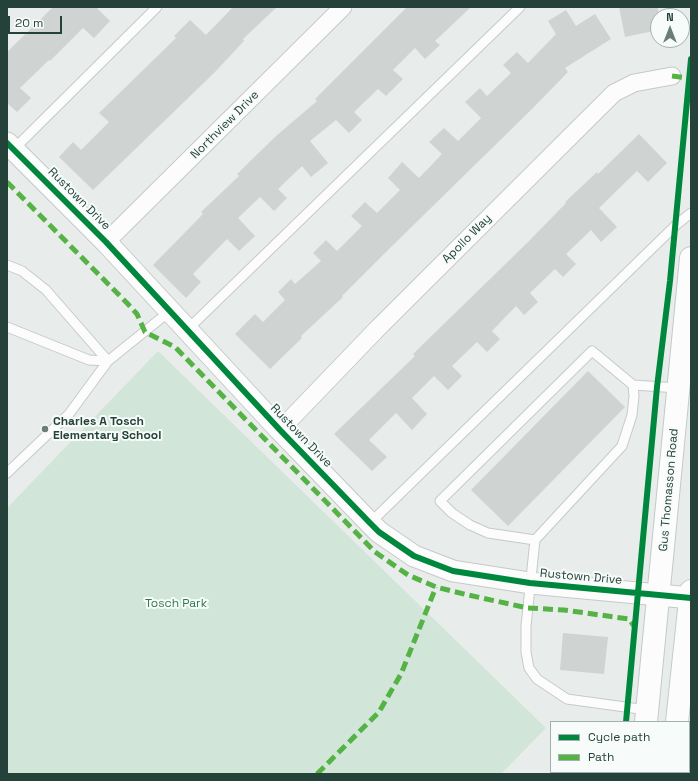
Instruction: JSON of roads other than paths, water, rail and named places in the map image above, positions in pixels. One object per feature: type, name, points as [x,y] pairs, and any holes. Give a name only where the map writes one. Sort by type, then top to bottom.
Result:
[{"type":"main road","name":"Gus Thomasson Road","points":[[647,716],[691,258]]},
{"type":"main road","points":[[677,718],[691,595]]},
{"type":"main road","points":[[677,718],[691,680]]},
{"type":"street","name":"Northview Drive","points":[[106,242],[343,7]]},
{"type":"street","name":"Apollo Way","points":[[280,430],[378,328],[614,93],[634,83],[672,76]]},
{"type":"street","name":"Rustown Drive","points":[[10,146],[106,242],[280,430],[370,524],[414,556],[453,571],[530,583],[659,594],[691,595]]},
{"type":"lane","points":[[10,146],[157,7]]},
{"type":"lane","points":[[187,330],[520,7]]},
{"type":"lane","points":[[370,524],[670,230],[691,213]]},
{"type":"lane","points":[[7,265],[22,271],[46,290],[108,360]]},
{"type":"lane","points":[[7,473],[69,414],[108,360],[170,312]]},
{"type":"lane","points":[[7,327],[89,360],[108,360]]},
{"type":"lane","points":[[534,540],[488,533],[470,525],[452,513],[440,501],[592,351],[633,385],[678,388]]},
{"type":"lane","points":[[633,385],[634,396],[632,415],[622,446],[534,540],[526,652],[529,668],[537,679],[567,699],[647,716]]},
{"type":"place","name":"Charles A Tosch Elementary School","points":[[45,429]]},
{"type":"park label","name":"Tosch Park","points":[[176,604]]}]
